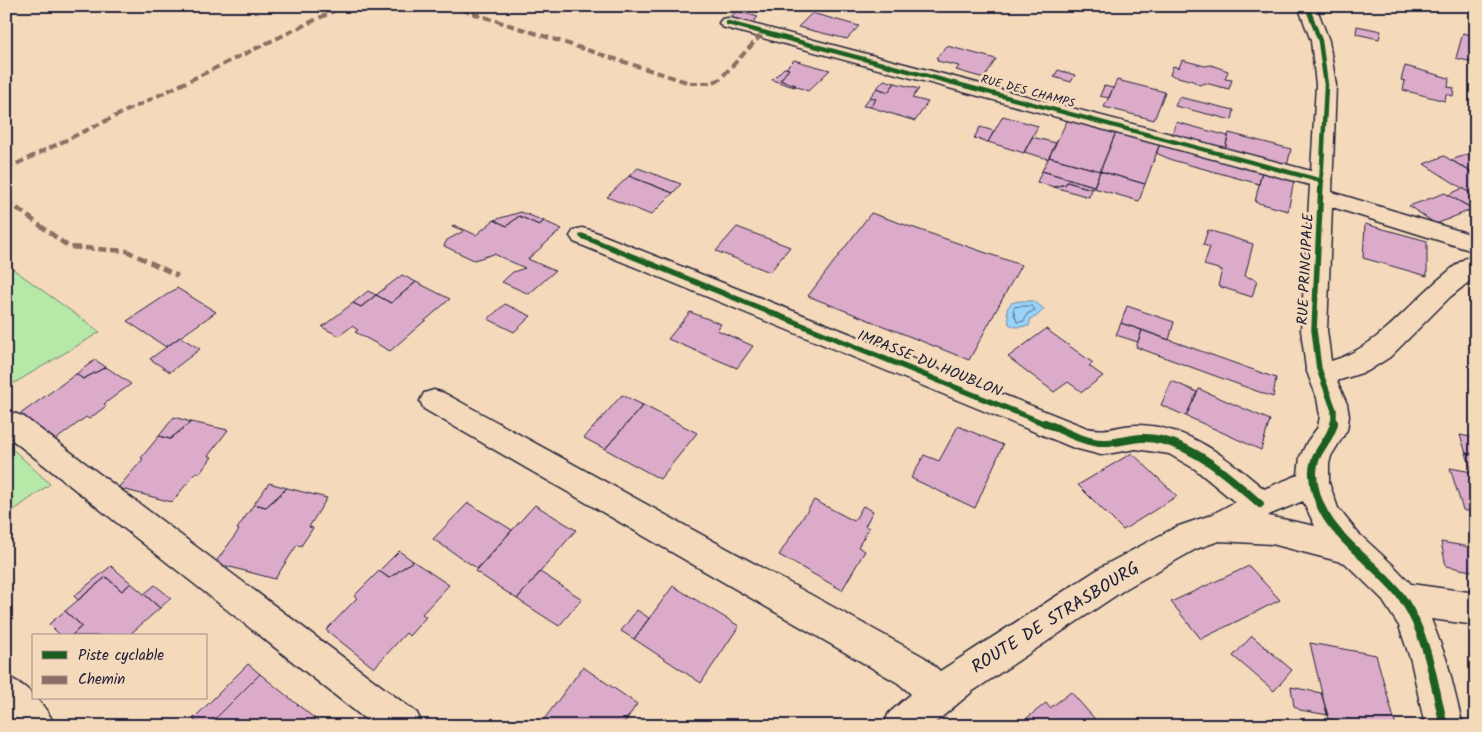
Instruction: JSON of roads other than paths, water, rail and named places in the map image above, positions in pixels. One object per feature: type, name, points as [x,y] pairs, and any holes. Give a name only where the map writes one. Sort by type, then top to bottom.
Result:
[{"type":"street","name":"RUE PRINCIPALE","points":[[1307,6],[1320,41],[1326,85],[1314,330],[1317,360],[1335,410],[1331,435],[1319,451],[1313,468],[1313,483],[1329,523],[1352,550],[1374,569],[1402,599],[1416,624],[1427,655],[1444,726]]},
{"type":"street","name":"RUE DES CHAMPS","points":[[728,23],[1321,188],[1476,244]]},
{"type":"street","name":"IMPASSE DU HOUBLON","points":[[582,236],[1084,439],[1102,443],[1138,437],[1155,438],[1182,445],[1205,458],[1260,504]]},
{"type":"street","points":[[1321,375],[1358,364],[1380,350],[1441,291],[1476,262]]},
{"type":"street","points":[[434,401],[911,670],[939,695]]},
{"type":"street","points":[[14,424],[404,726]]},
{"type":"street","name":"ROUTE DE STRASBOURG","points":[[902,726],[960,678],[1115,577],[1187,538],[1219,527],[1260,504],[1313,483]]},
{"type":"street","name":"ROUTE DE STRASBOURG","points":[[1219,527],[1272,530],[1352,550]]},
{"type":"street","points":[[1402,599],[1476,609]]},
{"type":"street","points":[[6,694],[36,726]]},
{"type":"water","points":[[1034,301],[1044,309],[1036,317],[1031,318],[1029,326],[1015,327],[1009,324],[1007,309],[1011,303]]}]
